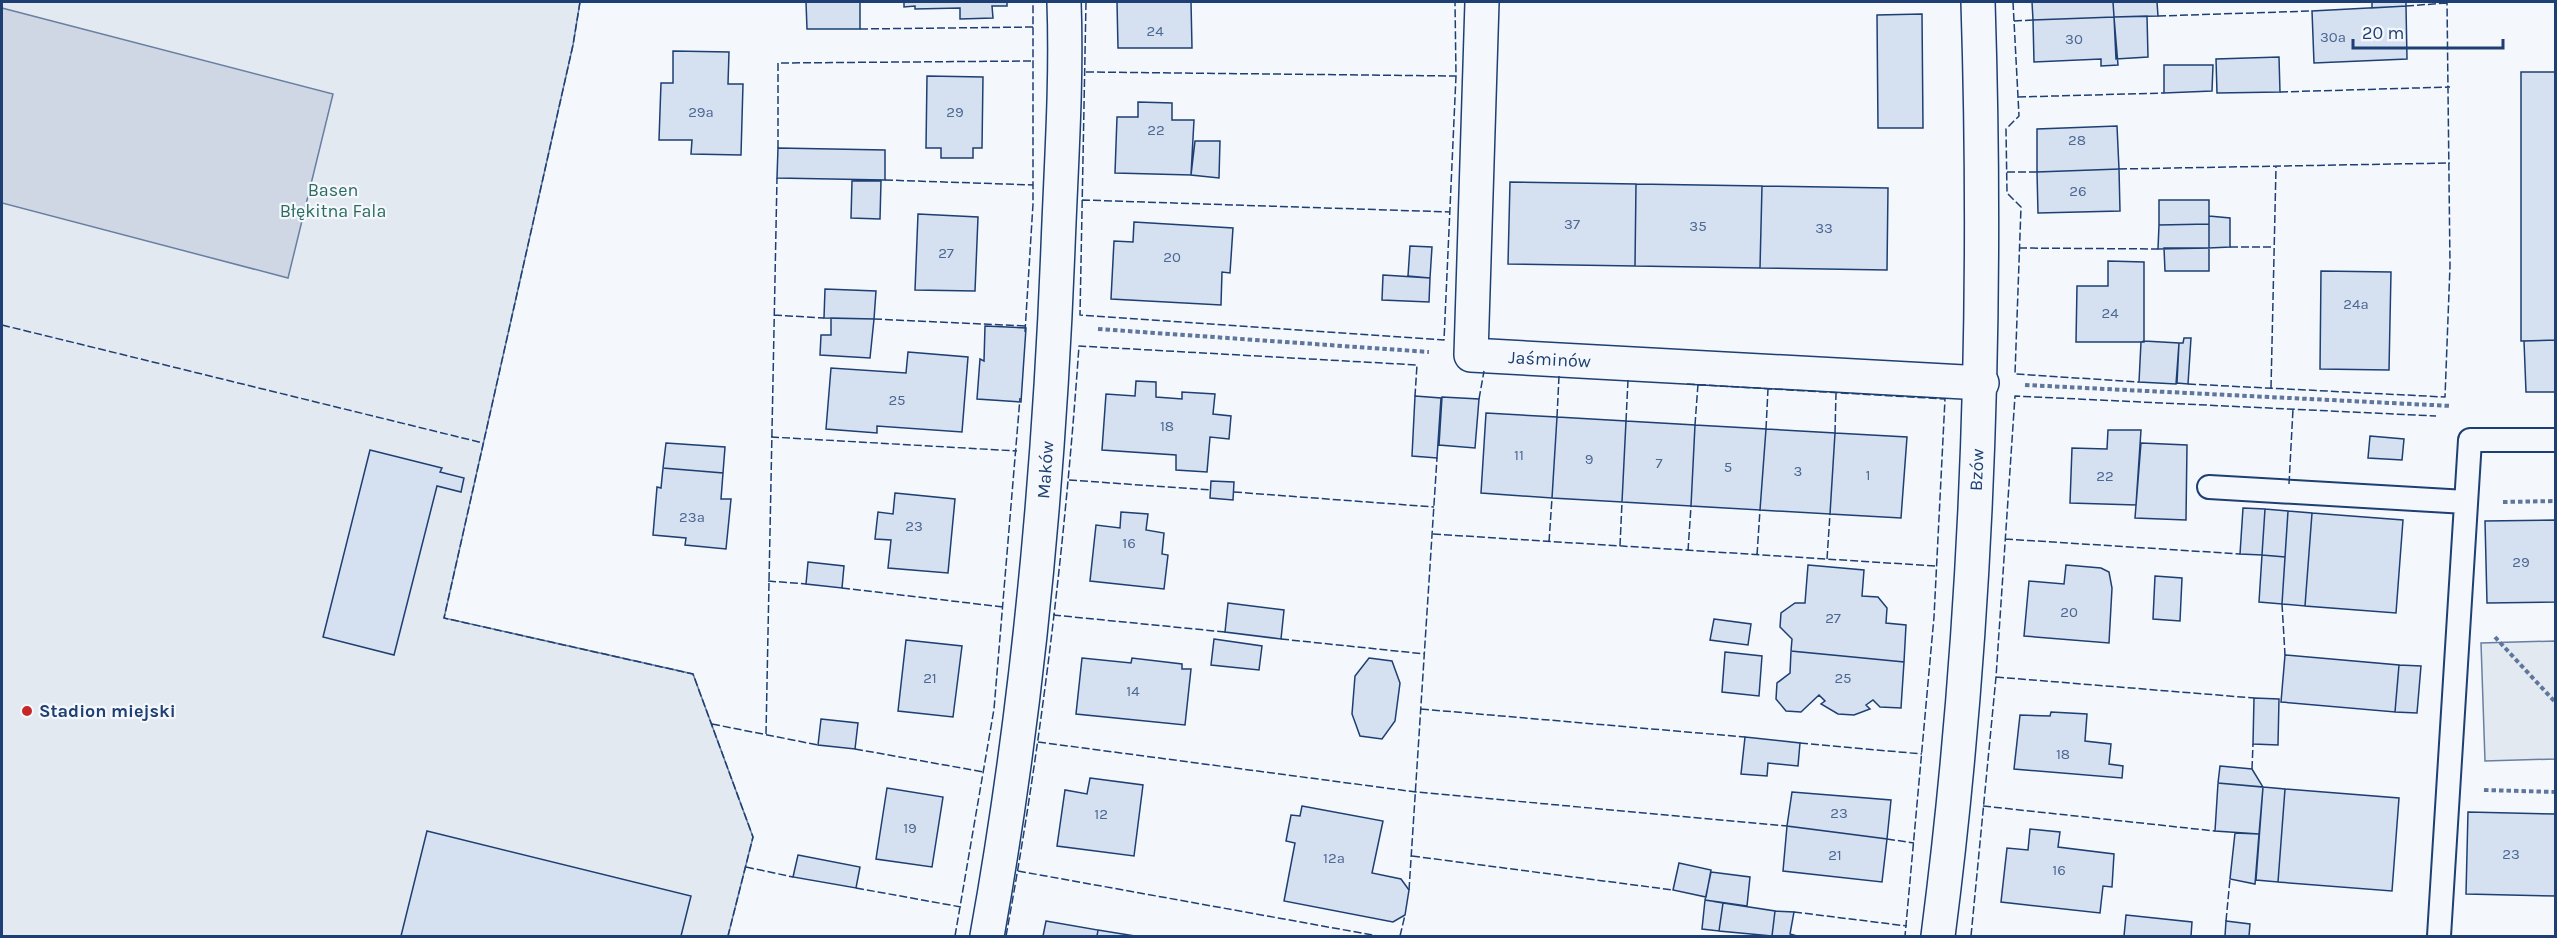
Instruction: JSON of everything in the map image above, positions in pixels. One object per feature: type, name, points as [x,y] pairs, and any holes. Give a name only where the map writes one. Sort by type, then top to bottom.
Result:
[{"type":"street","name":"Maków","points":[[987,936],[1017,756],[1033,628],[1055,326],[1064,2]]},
{"type":"street","points":[[1471,355],[1482,2]]},
{"type":"street","name":"Bzów","points":[[1938,936],[1965,675],[1982,383],[1982,100],[1978,2]]},
{"type":"street","name":"Jaśminów","points":[[1471,355],[1982,383]]},
{"type":"lane","points":[[2439,936],[2470,440],[2556,440]]},
{"type":"lane","points":[[2209,487],[2466,502]]},
{"type":"path","points":[[1055,326],[1471,355]]},
{"type":"path","points":[[1982,383],[2458,406]]},
{"type":"path","points":[[2466,502],[2556,501]]},
{"type":"path","points":[[2460,597],[2556,703]]},
{"type":"path","points":[[2448,789],[2555,791]]},
{"type":"green space","name":"Basen Błękitna Fala","points":[[2,2],[580,2],[573,45],[444,618],[693,674],[753,837],[728,936],[2,936]]},
{"type":"green space","points":[[2555,641],[2555,759],[2485,761],[2481,643]]},
{"type":"shaded area","points":[[2,8],[333,94],[288,278],[2,203]]},
{"type":"building","points":[[806,2],[860,2],[860,29],[807,29]]},
{"type":"building","points":[[904,2],[1007,2],[1007,6],[992,6],[993,18],[960,19],[960,8],[915,9],[915,6],[904,7]]},
{"type":"building","points":[[1117,2],[1191,2],[1192,48],[1118,48]]},
{"type":"building","points":[[2032,2],[2113,2],[2114,17],[2033,20]]},
{"type":"building","points":[[2113,2],[2157,2],[2158,16],[2114,17]]},
{"type":"building","points":[[2372,2],[2406,2],[2406,6],[2372,8]]},
{"type":"building","points":[[2406,6],[2407,59],[2314,63],[2312,11]]},
{"type":"building","points":[[1922,14],[1923,128],[1878,128],[1877,15]]},
{"type":"building","points":[[2147,16],[2148,57],[2116,59],[2114,17]]},
{"type":"building","points":[[2114,17],[2118,65],[2101,66],[2101,59],[2034,62],[2033,20]]},
{"type":"building","points":[[673,51],[729,52],[728,84],[743,84],[741,155],[691,154],[692,140],[659,140],[661,83],[673,83]]},
{"type":"building","points":[[2279,57],[2280,92],[2217,93],[2216,59]]},
{"type":"building","points":[[2164,65],[2213,65],[2212,91],[2164,93]]},
{"type":"building","points":[[2521,72],[2556,72],[2556,340],[2521,341]]},
{"type":"building","points":[[927,76],[983,77],[982,148],[973,148],[973,158],[941,158],[941,148],[926,148]]},
{"type":"building","points":[[1138,102],[1172,103],[1172,120],[1194,120],[1191,175],[1115,173],[1117,117],[1138,117]]},
{"type":"building","points":[[2117,126],[2119,169],[2037,172],[2037,129]]},
{"type":"building","points":[[1195,141],[1220,141],[1219,178],[1191,175]]},
{"type":"building","points":[[778,148],[885,150],[885,180],[777,178]]},
{"type":"building","points":[[2119,169],[2120,211],[2038,213],[2037,172]]},
{"type":"building","points":[[852,181],[881,181],[880,219],[851,218]]},
{"type":"building","points":[[1510,182],[1636,184],[1635,266],[1508,264]]},
{"type":"building","points":[[1636,184],[1762,186],[1760,268],[1635,266]]},
{"type":"building","points":[[1762,186],[1888,188],[1887,270],[1760,268]]},
{"type":"building","points":[[2159,200],[2209,200],[2209,224],[2159,225]]},
{"type":"building","points":[[918,214],[978,217],[975,291],[915,290]]},
{"type":"building","points":[[2209,216],[2230,218],[2230,247],[2209,248]]},
{"type":"building","points":[[1134,222],[1233,228],[1230,273],[1222,272],[1221,305],[1111,299],[1114,241],[1133,242]]},
{"type":"building","points":[[2209,224],[2209,248],[2158,249],[2159,225]]},
{"type":"building","points":[[1410,246],[1432,247],[1430,278],[1408,276]]},
{"type":"building","points":[[2164,248],[2209,248],[2209,271],[2165,271]]},
{"type":"building","points":[[2108,261],[2144,262],[2144,342],[2076,342],[2077,286],[2108,286]]},
{"type":"building","points":[[2321,271],[2391,272],[2389,370],[2320,369]]},
{"type":"building","points":[[1383,275],[1430,278],[1429,302],[1382,300]]},
{"type":"building","points":[[825,289],[876,291],[874,319],[824,318]]},
{"type":"building","points":[[831,318],[874,319],[870,358],[820,355],[821,335],[831,335]]},
{"type":"building","points":[[985,326],[1026,328],[1021,402],[977,399],[980,359],[984,361]]},
{"type":"building","points":[[2184,338],[2191,338],[2188,384],[2177,383],[2179,343],[2183,343]]},
{"type":"building","points":[[2556,340],[2556,392],[2526,392],[2524,341]]},
{"type":"building","points":[[2141,342],[2179,343],[2176,384],[2139,382]]},
{"type":"building","points":[[908,352],[968,357],[962,432],[877,426],[877,433],[826,429],[831,368],[906,373]]},
{"type":"building","points":[[1136,381],[1156,382],[1156,397],[1182,399],[1182,392],[1215,394],[1213,414],[1231,416],[1229,439],[1210,437],[1207,472],[1176,470],[1176,455],[1102,450],[1106,394],[1135,396]]},
{"type":"building","points":[[1415,396],[1441,398],[1437,458],[1412,456]]},
{"type":"building","points":[[1442,397],[1479,399],[1475,448],[1439,445]]},
{"type":"building","points":[[1486,413],[1557,417],[1552,498],[1481,493]]},
{"type":"building","points":[[1557,417],[1626,421],[1622,502],[1552,498]]},
{"type":"building","points":[[1626,421],[1695,425],[1691,506],[1622,502]]},
{"type":"building","points":[[1695,425],[1766,429],[1760,510],[1691,506]]},
{"type":"building","points":[[1766,429],[1835,433],[1830,514],[1760,510]]},
{"type":"building","points":[[2108,430],[2141,430],[2136,505],[2070,503],[2072,448],[2107,449]]},
{"type":"building","points":[[1835,433],[1907,437],[1901,518],[1830,514]]},
{"type":"building","points":[[2370,436],[2404,439],[2402,460],[2368,458]]},
{"type":"building","points":[[666,443],[725,447],[723,473],[663,468]]},
{"type":"building","points":[[2141,443],[2187,445],[2186,520],[2135,518]]},
{"type":"building","points":[[370,450],[442,468],[440,472],[464,478],[461,492],[437,486],[394,655],[323,637]]},
{"type":"building","points":[[663,468],[723,473],[721,499],[731,499],[726,549],[685,545],[686,538],[653,535],[657,487],[661,488]]},
{"type":"building","points":[[1211,481],[1234,482],[1233,500],[1210,498]]},
{"type":"building","points":[[895,493],[955,499],[948,573],[888,568],[891,540],[875,539],[878,512],[893,514]]},
{"type":"building","points":[[2243,508],[2265,509],[2262,555],[2240,554]]},
{"type":"building","points":[[2265,509],[2288,511],[2285,557],[2262,555]]},
{"type":"building","points":[[2288,511],[2312,513],[2305,606],[2282,604]]},
{"type":"building","points":[[1121,512],[1148,514],[1146,530],[1164,533],[1162,554],[1168,555],[1164,589],[1090,581],[1096,525],[1120,528]]},
{"type":"building","points":[[2312,513],[2403,520],[2396,613],[2305,606]]},
{"type":"building","points":[[2556,520],[2556,602],[2487,603],[2485,521]]},
{"type":"building","points":[[2262,555],[2285,557],[2282,604],[2259,602]]},
{"type":"building","points":[[808,562],[844,566],[842,588],[806,584]]},
{"type":"building","points":[[1808,565],[1864,570],[1862,596],[1878,597],[1887,608],[1886,623],[1906,625],[1904,662],[1791,651],[1792,639],[1780,627],[1781,613],[1795,603],[1805,603]]},
{"type":"building","points":[[2066,565],[2101,568],[2109,572],[2112,588],[2109,643],[2024,636],[2029,581],[2064,584]]},
{"type":"building","points":[[2155,576],[2182,578],[2180,621],[2153,619]]},
{"type":"building","points":[[1228,603],[1284,610],[1281,639],[1225,632]]},
{"type":"building","points":[[1714,619],[1751,624],[1748,645],[1710,640]]},
{"type":"building","points":[[1214,639],[1262,646],[1259,670],[1211,665]]},
{"type":"building","points":[[906,640],[962,646],[953,717],[898,711]]},
{"type":"building","points":[[1791,651],[1904,662],[1901,708],[1880,707],[1873,700],[1866,705],[1870,709],[1854,715],[1838,714],[1821,704],[1825,701],[1819,695],[1801,712],[1786,711],[1776,699],[1777,683],[1790,673]]},
{"type":"building","points":[[1725,652],[1762,656],[1759,696],[1722,692]]},
{"type":"building","points":[[2285,655],[2399,665],[2395,712],[2281,702]]},
{"type":"building","points":[[1082,658],[1131,663],[1132,658],[1182,664],[1182,669],[1191,669],[1185,725],[1076,714]]},
{"type":"building","points":[[1369,658],[1392,661],[1400,683],[1395,721],[1382,739],[1360,736],[1352,714],[1355,676]]},
{"type":"building","points":[[2399,665],[2421,666],[2417,713],[2395,712]]},
{"type":"building","points":[[2254,698],[2279,699],[2278,745],[2253,744]]},
{"type":"building","points":[[2051,712],[2087,714],[2085,741],[2111,744],[2109,764],[2123,766],[2122,778],[2014,769],[2020,715],[2050,716]]},
{"type":"building","points":[[821,719],[858,723],[855,749],[818,745]]},
{"type":"building","points":[[1745,737],[1800,743],[1798,766],[1768,763],[1767,776],[1741,774]]},
{"type":"building","points":[[2220,766],[2252,769],[2263,787],[2218,783]]},
{"type":"building","points":[[1090,778],[1143,785],[1134,856],[1057,846],[1065,790],[1087,794]]},
{"type":"building","points":[[2218,783],[2263,787],[2259,834],[2215,831]]},
{"type":"building","points":[[2263,787],[2285,789],[2278,882],[2256,880]]},
{"type":"building","points":[[887,788],[943,797],[932,867],[876,859]]},
{"type":"building","points":[[2285,789],[2399,798],[2392,891],[2278,882]]},
{"type":"building","points":[[1792,792],[1891,800],[1887,839],[1787,826]]},
{"type":"building","points":[[1302,806],[1383,821],[1372,873],[1401,879],[1409,890],[1405,915],[1393,922],[1284,901],[1295,843],[1286,841],[1291,815],[1300,816]]},
{"type":"building","points":[[2468,812],[2556,814],[2556,896],[2466,894]]},
{"type":"building","points":[[1787,826],[1887,839],[1882,882],[1783,871]]},
{"type":"building","points":[[2030,829],[2060,832],[2058,847],[2114,854],[2112,887],[2103,886],[2100,913],[2001,902],[2007,848],[2028,850]]},
{"type":"building","points":[[427,831],[691,896],[681,936],[401,936]]},
{"type":"building","points":[[2235,833],[2259,834],[2255,884],[2230,879]]},
{"type":"building","points":[[798,855],[860,867],[856,888],[793,877]]},
{"type":"building","points":[[1679,863],[1711,870],[1706,897],[1673,890]]},
{"type":"building","points":[[1711,872],[1750,877],[1747,906],[1705,900]]},
{"type":"building","points":[[1705,900],[1723,903],[1719,931],[1702,929]]},
{"type":"building","points":[[1723,903],[1775,911],[1772,936],[1719,931]]},
{"type":"building","points":[[1775,911],[1794,912],[1790,934],[1797,936],[1772,936]]},
{"type":"building","points":[[2126,915],[2192,922],[2191,936],[2124,936]]},
{"type":"building","points":[[1046,921],[1098,930],[1097,936],[1043,936]]},
{"type":"building","points":[[2226,921],[2250,924],[2249,936],[2225,936]]},
{"type":"building","points":[[1098,930],[1135,936],[1097,936]]},
{"type":"fence","points":[[580,2],[573,45],[444,618],[693,674],[753,837],[728,936]]},
{"type":"fence","points":[[1025,332],[1033,204],[1033,2]]},
{"type":"fence","points":[[1086,2],[1080,315],[1444,340],[1456,76],[1455,2]]},
{"type":"fence","points":[[2013,2],[2019,116],[2006,129],[2007,193],[2021,207],[2015,374],[2139,382]]},
{"type":"fence","points":[[2188,384],[2445,397],[2450,266],[2447,2]]},
{"type":"fence","points":[[2406,6],[2447,3]]},
{"type":"fence","points":[[2158,16],[2312,11]]},
{"type":"fence","points":[[2014,21],[2033,20]]},
{"type":"fence","points":[[860,29],[1033,27]]},
{"type":"fence","points":[[778,148],[778,63],[1033,61]]},
{"type":"fence","points":[[1086,72],[1456,76]]},
{"type":"fence","points":[[2280,92],[2450,87]]},
{"type":"fence","points":[[2018,97],[2164,93]]},
{"type":"fence","points":[[2119,169],[2450,163]]},
{"type":"fence","points":[[2271,388],[2276,167]]},
{"type":"fence","points":[[2007,172],[2037,172]]},
{"type":"fence","points":[[766,734],[777,178]]},
{"type":"fence","points":[[885,180],[1033,185]]},
{"type":"fence","points":[[1082,200],[1450,212]]},
{"type":"fence","points":[[2230,247],[2274,247]]},
{"type":"fence","points":[[2019,248],[2158,249]]},
{"type":"fence","points":[[774,315],[824,318]]},
{"type":"fence","points":[[874,319],[1025,326]]},
{"type":"fence","points":[[2,325],[483,443]]},
{"type":"fence","points":[[1006,936],[1031,789],[1051,642],[1067,494],[1079,346],[1417,365],[1415,396]]},
{"type":"fence","points":[[1479,399],[1484,371]]},
{"type":"fence","points":[[1557,417],[1559,376]]},
{"type":"fence","points":[[1626,421],[1628,380]]},
{"type":"fence","points":[[1687,384],[1945,399],[1934,617],[1905,936]]},
{"type":"fence","points":[[1695,425],[1698,384]]},
{"type":"fence","points":[[1766,429],[1768,389]]},
{"type":"fence","points":[[1835,433],[1836,393]]},
{"type":"fence","points":[[1971,936],[1996,677],[2015,396],[2436,416]]},
{"type":"fence","points":[[955,936],[994,709],[1020,398]]},
{"type":"fence","points":[[2289,484],[2293,409]]},
{"type":"fence","points":[[771,437],[1017,451]]},
{"type":"fence","points":[[1409,890],[1437,458]]},
{"type":"fence","points":[[1069,480],[1211,490]]},
{"type":"fence","points":[[1234,492],[1434,507]]},
{"type":"fence","points":[[1549,542],[1552,498]]},
{"type":"fence","points":[[1620,546],[1622,502]]},
{"type":"fence","points":[[1688,551],[1691,506]]},
{"type":"fence","points":[[1757,555],[1760,510]]},
{"type":"fence","points":[[1827,559],[1830,514]]},
{"type":"fence","points":[[1433,534],[1936,566]]},
{"type":"fence","points":[[2005,539],[2240,554]]},
{"type":"fence","points":[[768,581],[806,584]]},
{"type":"fence","points":[[842,588],[1003,607]]},
{"type":"fence","points":[[2282,604],[2285,655]]},
{"type":"fence","points":[[1053,615],[1225,632]]},
{"type":"fence","points":[[1281,639],[1425,654]]},
{"type":"fence","points":[[1996,677],[2254,698]]},
{"type":"fence","points":[[1421,709],[1745,737]]},
{"type":"fence","points":[[712,724],[818,745]]},
{"type":"fence","points":[[1038,742],[1416,792],[1787,826]]},
{"type":"fence","points":[[1800,743],[1922,754]]},
{"type":"fence","points":[[2252,769],[2253,744]]},
{"type":"fence","points":[[855,749],[984,772]]},
{"type":"fence","points":[[1983,806],[2215,831]]},
{"type":"fence","points":[[1887,839],[1914,843]]},
{"type":"fence","points":[[1412,856],[1673,890]]},
{"type":"fence","points":[[746,867],[793,877]]},
{"type":"fence","points":[[1018,871],[1378,936]]},
{"type":"fence","points":[[2226,921],[2230,879]]},
{"type":"fence","points":[[856,888],[961,907]]},
{"type":"fence","points":[[1794,912],[1907,926]]},
{"type":"fence","points":[[1400,936],[1405,915]]},
{"type":"place","name":"Stadion miejski","points":[[27,711]]}]
